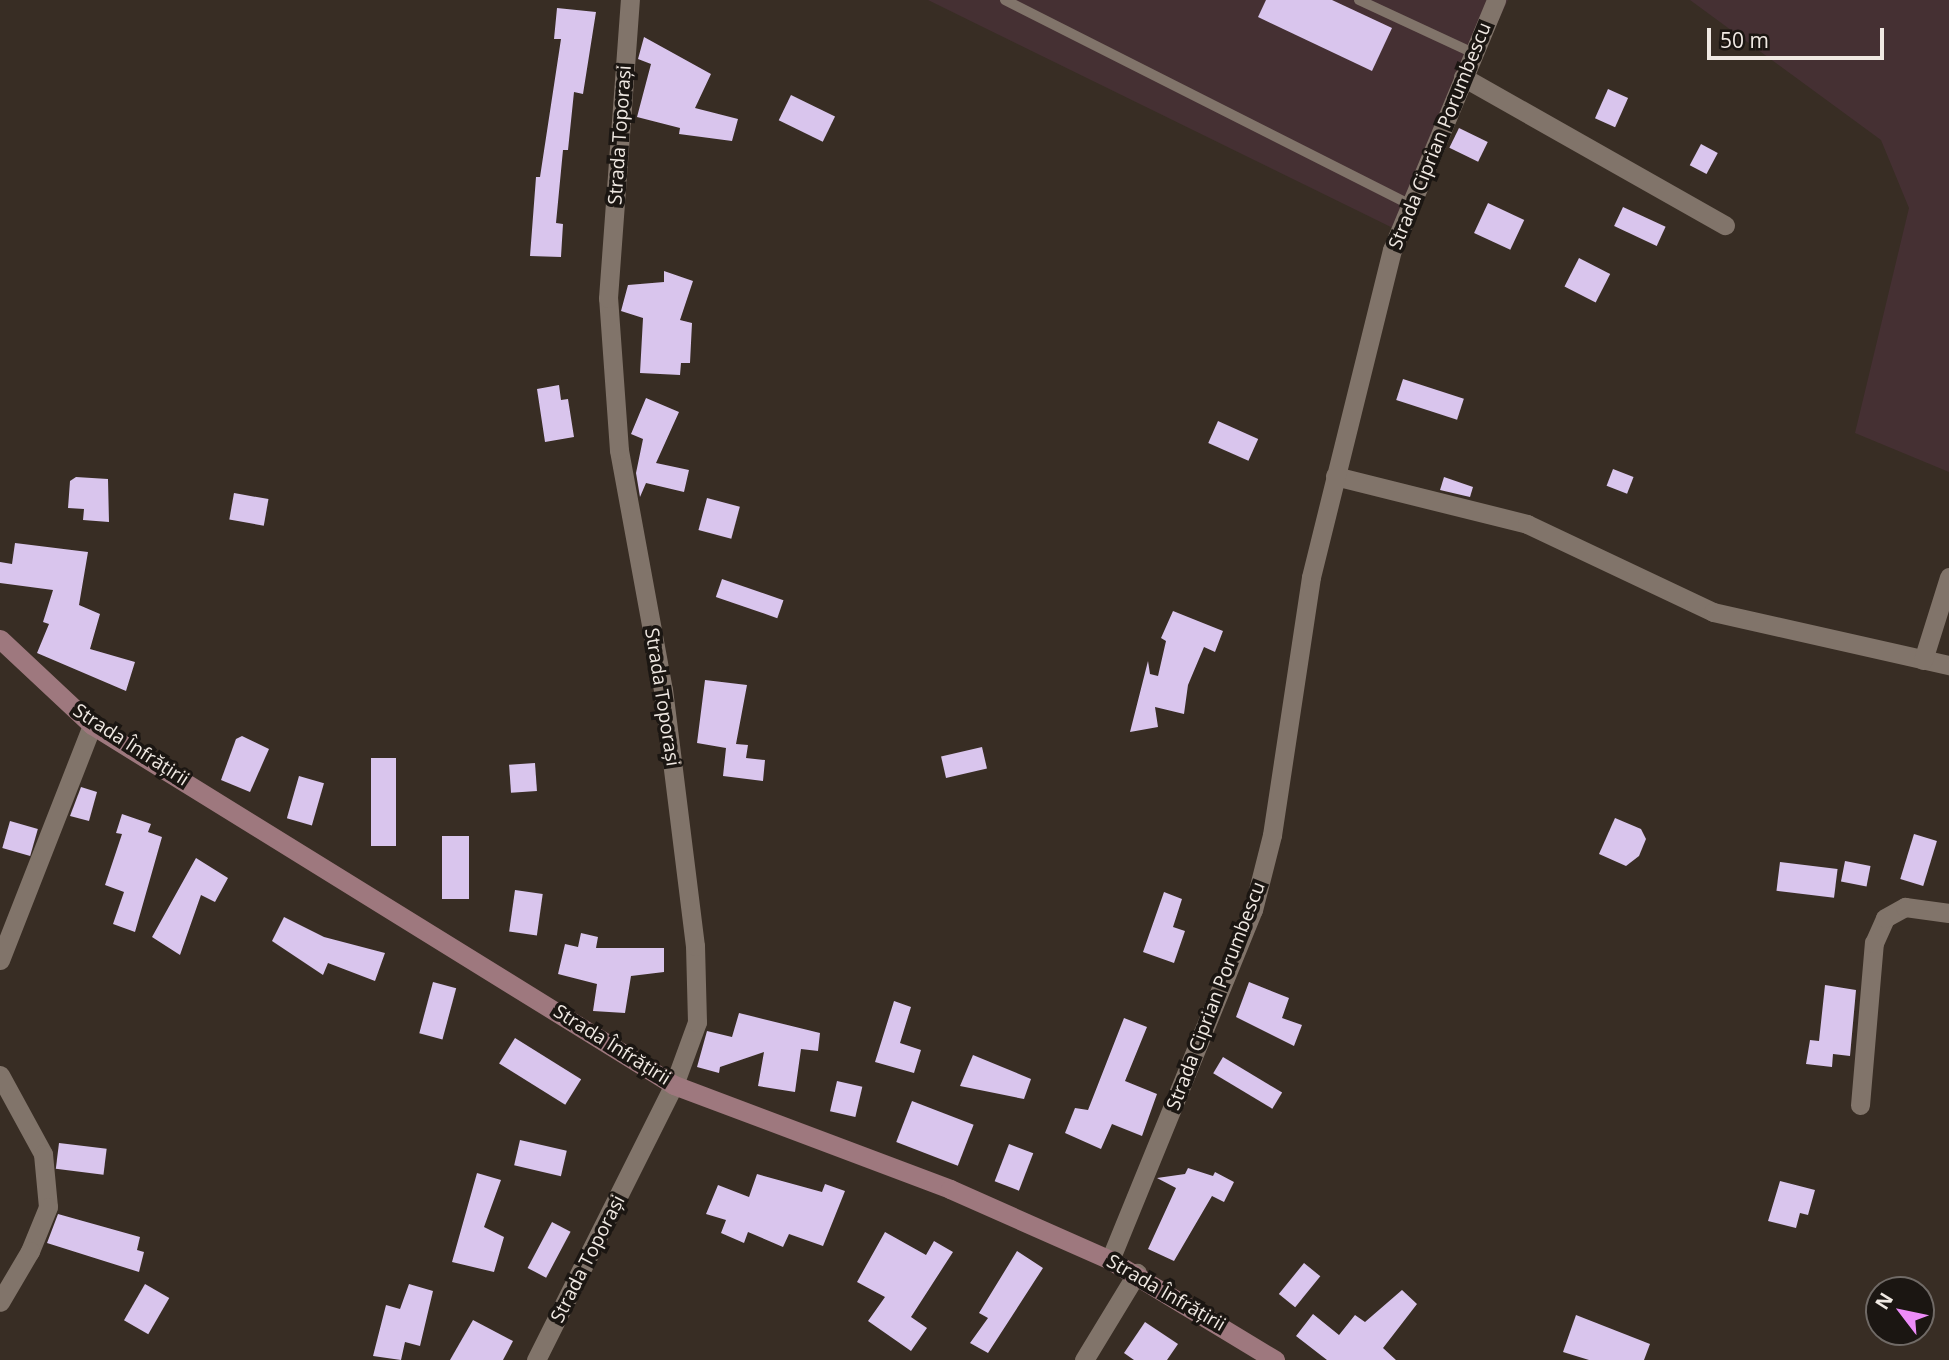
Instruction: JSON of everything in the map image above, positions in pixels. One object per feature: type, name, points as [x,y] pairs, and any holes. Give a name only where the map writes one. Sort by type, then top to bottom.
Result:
[{"type":"main road","name":"Strada Înfrățirii","points":[[0,639],[92,725],[674,1085],[950,1189],[1110,1259],[1137,1273],[1275,1360]]},
{"type":"street","name":"Strada Toporași","points":[[536,1360],[674,1085],[697,1022],[695,946],[663,690],[619,450],[608,298],[630,0]]},
{"type":"street","name":"Strada Ciprian Porumbescu","points":[[1110,1259],[1253,910],[1272,835],[1298,648],[1335,476],[1392,250],[1496,0]]},
{"type":"street","points":[[1463,77],[1725,225]]},
{"type":"street","points":[[1335,476],[1527,524],[1713,612],[1949,665]]},
{"type":"street","points":[[1923,660],[1949,577]]},
{"type":"street","points":[[0,960],[92,725]]},
{"type":"street","points":[[1860,1105],[1874,943],[1885,918],[1905,907],[1949,913]]},
{"type":"street","points":[[0,1075],[43,1154],[48,1207],[30,1251],[0,1301]]},
{"type":"street","points":[[1084,1360],[1137,1273]]},
{"type":"lane","points":[[1005,0],[1409,204]]},
{"type":"lane","points":[[1359,0],[1473,53]]},
{"type":"shaded area","points":[[928,0],[1508,0],[1399,231]]},
{"type":"shaded area","points":[[1690,0],[1949,0],[1949,472],[1855,433],[1909,208],[1881,140]]},
{"type":"building","points":[[1266,0],[1332,0],[1392,28],[1372,71],[1258,17]]},
{"type":"building","points":[[557,8],[596,12],[583,94],[574,92],[568,150],[563,150],[556,223],[563,224],[561,257],[530,256],[536,177],[540,177],[561,39],[554,39]]},
{"type":"building","points":[[644,37],[711,74],[695,108],[738,119],[732,141],[679,134],[680,128],[637,117],[651,64],[638,59]]},
{"type":"building","points":[[1608,89],[1628,98],[1615,127],[1595,118]]},
{"type":"building","points":[[791,95],[835,116],[823,142],[779,120]]},
{"type":"building","points":[[1459,128],[1488,142],[1478,162],[1449,148]]},
{"type":"building","points":[[1701,144],[1718,153],[1707,174],[1690,165]]},
{"type":"building","points":[[1488,203],[1524,220],[1510,250],[1474,233]]},
{"type":"building","points":[[1623,207],[1666,227],[1657,246],[1614,226]]},
{"type":"building","points":[[1579,258],[1610,274],[1596,302],[1564,287]]},
{"type":"building","points":[[664,271],[693,281],[680,320],[692,323],[690,363],[681,363],[680,375],[640,373],[643,318],[621,311],[628,285],[664,282]]},
{"type":"building","points":[[1403,379],[1464,399],[1457,420],[1396,400]]},
{"type":"building","points":[[559,385],[561,400],[568,399],[574,437],[545,442],[537,389]]},
{"type":"building","points":[[646,398],[679,412],[656,463],[689,470],[684,492],[646,483],[640,497],[636,473],[643,439],[631,434]]},
{"type":"building","points":[[1218,421],[1258,439],[1248,461],[1208,443]]},
{"type":"building","points":[[1613,469],[1634,477],[1627,494],[1607,486]]},
{"type":"building","points":[[76,477],[108,479],[109,522],[83,520],[84,509],[68,508],[70,481]]},
{"type":"building","points":[[1444,477],[1473,487],[1470,497],[1440,490]]},
{"type":"building","points":[[234,493],[268,499],[264,526],[229,520]]},
{"type":"building","points":[[707,498],[740,507],[731,539],[698,530]]},
{"type":"building","points":[[15,543],[88,552],[79,605],[100,614],[90,649],[135,662],[126,691],[37,653],[49,624],[43,622],[53,590],[0,583],[0,562],[12,564]]},
{"type":"building","points":[[722,579],[783,600],[777,618],[716,597]]},
{"type":"building","points":[[1173,611],[1223,631],[1215,652],[1204,647],[1188,685],[1184,714],[1155,707],[1158,727],[1130,732],[1148,661],[1150,674],[1158,676],[1166,641],[1161,638]]},
{"type":"building","points":[[705,680],[747,685],[736,744],[748,745],[746,758],[765,760],[763,781],[723,776],[726,748],[697,743]]},
{"type":"building","points":[[242,736],[269,749],[250,792],[221,780],[236,739]]},
{"type":"building","points":[[982,747],[987,768],[946,778],[941,756]]},
{"type":"building","points":[[371,758],[396,758],[396,846],[371,846]]},
{"type":"building","points":[[535,763],[537,791],[511,793],[509,765]]},
{"type":"building","points":[[299,776],[324,783],[312,825],[287,818]]},
{"type":"building","points":[[81,787],[97,792],[89,821],[70,816]]},
{"type":"building","points":[[122,814],[151,824],[148,832],[162,837],[135,932],[113,924],[124,892],[105,885],[122,834],[116,833]]},
{"type":"building","points":[[1615,818],[1641,829],[1646,839],[1639,856],[1626,866],[1599,854]]},
{"type":"building","points":[[10,821],[38,829],[30,856],[2,848]]},
{"type":"building","points":[[1914,834],[1937,841],[1923,886],[1900,879]]},
{"type":"building","points":[[442,836],[469,836],[469,899],[442,899]]},
{"type":"building","points":[[196,858],[228,878],[215,902],[201,895],[180,955],[152,937]]},
{"type":"building","points":[[1845,861],[1871,866],[1867,887],[1841,882]]},
{"type":"building","points":[[1780,862],[1838,869],[1834,898],[1776,891]]},
{"type":"building","points":[[515,890],[543,894],[537,935],[509,932]]},
{"type":"building","points":[[1164,892],[1182,899],[1173,927],[1185,931],[1174,963],[1143,952]]},
{"type":"building","points":[[284,917],[324,937],[385,953],[375,981],[328,963],[323,975],[272,941]]},
{"type":"building","points":[[581,933],[598,937],[596,948],[664,948],[664,972],[631,976],[625,1013],[593,1011],[597,984],[558,974],[565,944],[578,947]]},
{"type":"building","points":[[433,982],[456,988],[442,1039],[419,1033]]},
{"type":"building","points":[[1249,982],[1289,998],[1282,1018],[1302,1025],[1294,1046],[1236,1017]]},
{"type":"building","points":[[1825,985],[1856,990],[1850,1056],[1833,1054],[1832,1067],[1806,1064],[1810,1040],[1819,1041]]},
{"type":"building","points":[[894,1001],[911,1007],[900,1043],[921,1050],[914,1073],[875,1062]]},
{"type":"building","points":[[739,1013],[820,1033],[818,1051],[801,1049],[795,1092],[758,1086],[764,1052],[720,1067],[719,1073],[697,1067],[707,1031],[732,1037]]},
{"type":"building","points":[[1124,1018],[1147,1027],[1125,1081],[1157,1094],[1142,1136],[1112,1124],[1101,1149],[1065,1133],[1075,1108],[1088,1110]]},
{"type":"building","points":[[515,1038],[581,1079],[565,1105],[499,1063]]},
{"type":"building","points":[[973,1055],[1031,1079],[1024,1099],[960,1086]]},
{"type":"building","points":[[1223,1057],[1282,1093],[1272,1109],[1213,1073]]},
{"type":"building","points":[[837,1081],[862,1087],[855,1117],[830,1111]]},
{"type":"building","points":[[912,1101],[974,1125],[958,1166],[896,1142]]},
{"type":"building","points":[[520,1140],[567,1151],[561,1176],[514,1165]]},
{"type":"building","points":[[59,1143],[107,1149],[103,1175],[56,1169]]},
{"type":"building","points":[[1009,1144],[1033,1153],[1019,1191],[995,1181]]},
{"type":"building","points":[[1188,1168],[1213,1176],[1215,1172],[1234,1182],[1224,1202],[1212,1196],[1174,1261],[1148,1249],[1176,1188],[1157,1178],[1185,1174]]},
{"type":"building","points":[[477,1173],[501,1180],[484,1227],[504,1237],[494,1272],[452,1262]]},
{"type":"building","points":[[757,1174],[822,1192],[825,1184],[845,1191],[823,1246],[789,1234],[783,1247],[748,1232],[744,1243],[721,1233],[726,1220],[706,1214],[718,1185],[749,1197]]},
{"type":"building","points":[[1780,1181],[1815,1190],[1808,1215],[1800,1213],[1796,1228],[1768,1221]]},
{"type":"building","points":[[58,1214],[140,1237],[137,1250],[144,1252],[139,1272],[47,1243]]},
{"type":"building","points":[[552,1222],[571,1232],[546,1278],[528,1268]]},
{"type":"building","points":[[885,1232],[926,1255],[934,1241],[953,1252],[911,1317],[927,1328],[911,1351],[868,1321],[885,1297],[857,1282]]},
{"type":"building","points":[[1017,1251],[1043,1268],[988,1353],[970,1343],[988,1318],[979,1313]]},
{"type":"building","points":[[1304,1263],[1320,1276],[1295,1307],[1279,1294]]},
{"type":"building","points":[[145,1284],[169,1298],[148,1334],[124,1320]]},
{"type":"building","points":[[409,1284],[433,1291],[420,1346],[405,1342],[401,1360],[373,1356],[386,1305],[400,1309]]},
{"type":"building","points":[[1402,1290],[1417,1304],[1383,1348],[1396,1360],[1327,1360],[1296,1336],[1313,1314],[1339,1335],[1355,1315],[1365,1322]]},
{"type":"building","points":[[1576,1315],[1650,1344],[1644,1360],[1589,1360],[1563,1352]]},
{"type":"building","points":[[473,1320],[513,1341],[503,1360],[450,1360]]},
{"type":"building","points":[[1145,1322],[1178,1344],[1167,1360],[1134,1360],[1124,1353]]}]
